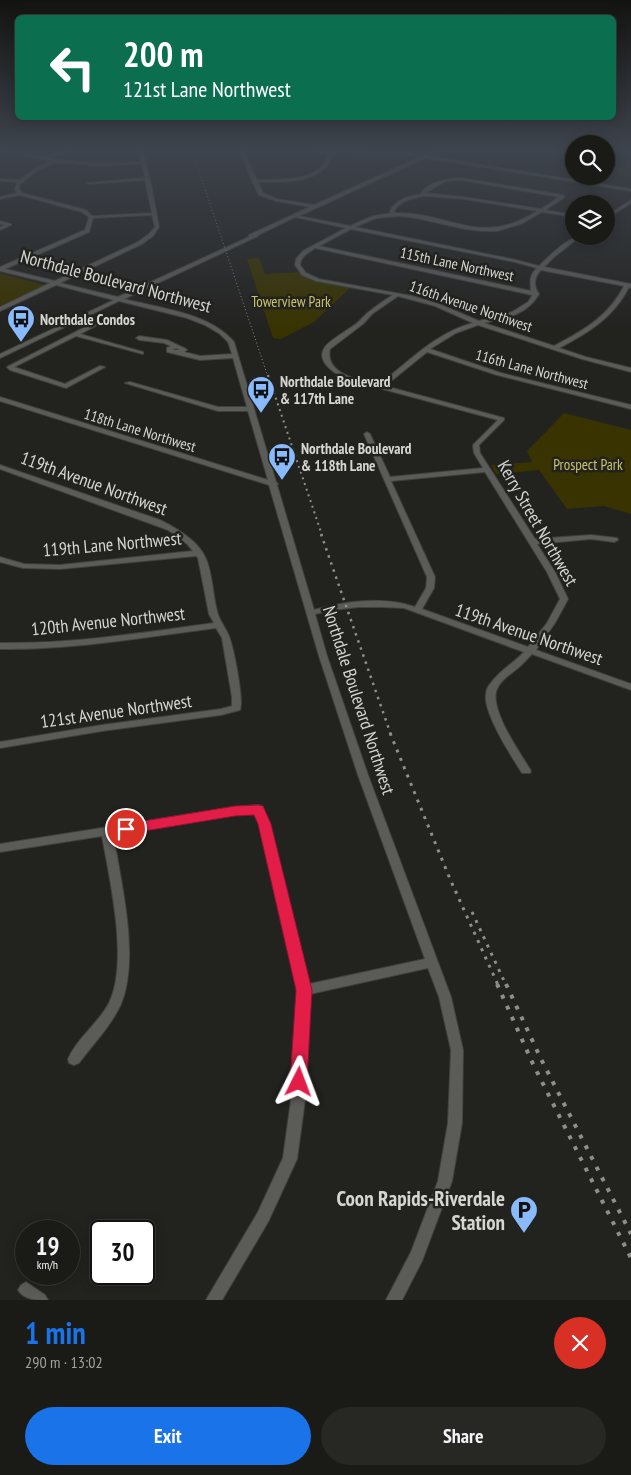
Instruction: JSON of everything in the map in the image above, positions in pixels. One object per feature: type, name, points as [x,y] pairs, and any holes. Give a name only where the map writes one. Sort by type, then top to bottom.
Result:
[{"type":"street","points":[[83,211],[91,217],[155,214]]},
{"type":"street","points":[[0,309],[148,239],[157,227],[154,211]]},
{"type":"street","points":[[0,356],[306,211]]},
{"type":"street","points":[[392,211],[394,215]]},
{"type":"street","points":[[303,272],[297,265],[297,260],[302,254],[371,218],[394,215],[423,217],[476,228],[498,229],[517,224],[540,211]]},
{"type":"street","points":[[545,211],[565,214]]},
{"type":"street","points":[[295,216],[629,286],[613,310],[600,321],[555,348]]},
{"type":"street","points":[[0,269],[88,231],[91,217]]},
{"type":"street","points":[[0,222],[9,225],[0,229]]},
{"type":"street","points":[[498,229],[506,234]]},
{"type":"street","points":[[398,294],[370,312],[361,323],[327,348],[325,354],[333,371],[345,378],[380,387],[456,330],[520,310],[531,304],[536,294],[532,278],[552,256],[567,245]]},
{"type":"street","name":"115th Lane Northwest","points":[[315,247],[536,294]]},
{"type":"street","name":"Northdale Boulevard Northwest","points":[[0,269],[208,323],[223,332],[231,342],[323,656],[363,775],[445,997],[457,1050],[455,1124],[445,1181],[417,1256],[394,1300]]},
{"type":"street","name":"116th Avenue Northwest","points":[[303,272],[314,278],[331,283],[398,294],[437,305],[477,323],[631,370]]},
{"type":"street","points":[[99,322],[10,367],[66,386],[102,366]]},
{"type":"street","points":[[74,334],[141,352]]},
{"type":"street","points":[[139,338],[171,343],[174,347],[169,351],[190,357],[236,356]]},
{"type":"street","points":[[31,342],[49,347]]},
{"type":"street","name":"116th Lane Northwest","points":[[428,350],[499,374],[631,407]]},
{"type":"street","points":[[128,383],[218,408],[251,409]]},
{"type":"street","name":"Kerry Street Northwest","points":[[380,387],[502,419],[476,445],[477,453],[551,572],[564,599],[559,612],[530,651],[512,670],[497,681],[490,697],[500,724],[526,771]]},
{"type":"street","name":"118th Lane Northwest","points":[[0,399],[274,484]]},
{"type":"street","points":[[367,434],[431,577],[430,588],[417,611]]},
{"type":"street","name":"119th Avenue Northwest","points":[[0,467],[157,522],[182,535],[198,552]]},
{"type":"street","points":[[387,479],[486,470]]},
{"type":"street","points":[[532,542],[591,537],[614,540]]},
{"type":"street","points":[[198,552],[205,569],[213,614],[218,624]]},
{"type":"street","name":"119th Lane Northwest","points":[[0,559],[23,566],[60,567],[198,552]]},
{"type":"street","name":"119th Avenue Northwest","points":[[311,613],[326,614],[379,608],[417,611],[631,687]]},
{"type":"street","name":"120th Avenue Northwest","points":[[0,646],[28,647],[82,643],[218,624]]},
{"type":"street","name":"121st Avenue Northwest","points":[[0,745],[237,708],[237,696],[226,638],[218,624]]},
{"type":"street","points":[[0,848],[258,809],[265,824],[304,990],[298,1100],[290,1159],[263,1217],[214,1300]]},
{"type":"street","points":[[74,1059],[115,1003],[123,980],[118,898],[107,832]]},
{"type":"street","points":[[304,990],[433,962]]},
{"type":"street","points":[[26,1290],[40,1300]]},
{"type":"green space","name":"Towerview Park","points":[[259,258],[265,274],[298,272],[319,282],[350,288],[314,322],[281,339],[273,338],[247,259]]},
{"type":"green space","points":[[0,273],[45,285],[0,306]]},
{"type":"green space","name":"Prospect Park","points":[[564,413],[631,430],[631,514],[604,506],[567,509],[539,470],[496,474],[491,465],[532,462],[527,451]]},
{"type":"railway","points":[[212,211],[268,377]]},
{"type":"railway","points":[[268,375],[322,535]]},
{"type":"railway","points":[[321,534],[391,735]]},
{"type":"railway","points":[[390,733],[450,879],[498,985]]},
{"type":"railway","points":[[472,912],[506,985]]},
{"type":"railway","points":[[497,984],[533,1064],[631,1258]]},
{"type":"railway","points":[[506,984],[541,1059],[631,1234]]},
{"type":"place","name":"Northdale Condos","points":[[21,343]]},
{"type":"place","name":"Northdale Boulevard & 117th Lane","points":[[261,414]]},
{"type":"place","name":"Northdale Boulevard & 118th Lane","points":[[282,481]]},
{"type":"place","name":"Coon Rapids-Riverdale Station","points":[[524,1234]]},
{"type":"route","points":[[126,829],[258,809],[265,824],[299,962],[304,990],[299,1082]]}]
